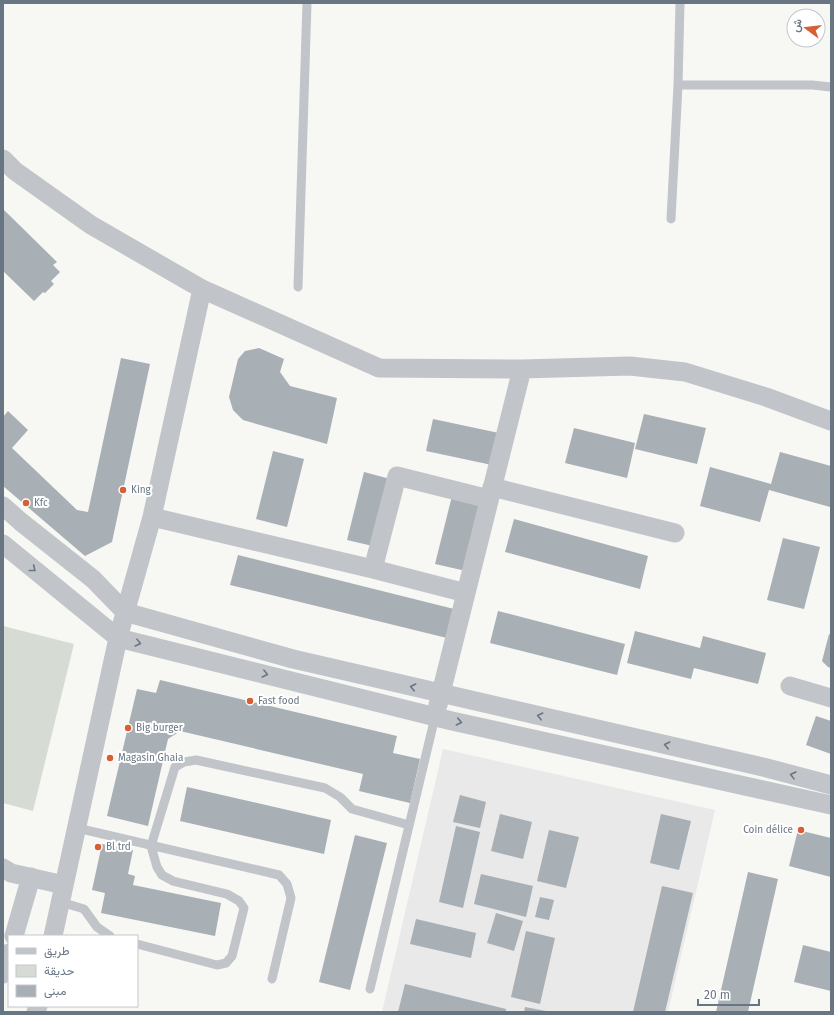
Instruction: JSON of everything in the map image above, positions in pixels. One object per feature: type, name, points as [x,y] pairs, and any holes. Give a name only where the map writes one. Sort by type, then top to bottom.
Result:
[{"type":"street","points":[[3,159],[15,171],[91,225],[202,289],[379,368],[522,369],[630,366],[685,372],[766,396],[831,421]]},
{"type":"street","points":[[53,935],[118,638],[152,517],[202,289]]},
{"type":"street","points":[[435,717],[522,369]]},
{"type":"street","points":[[373,569],[397,476],[491,493],[675,533]]},
{"type":"street","points":[[3,506],[93,579],[125,612],[293,659],[831,784]]},
{"type":"street","points":[[152,517],[373,569],[466,593]]},
{"type":"street","points":[[3,544],[118,638],[435,717],[831,806]]},
{"type":"street","points":[[790,686],[831,698]]},
{"type":"street","points":[[3,868],[11,873],[31,877],[62,893]]},
{"type":"street","points":[[14,935],[31,877]]},
{"type":"street","points":[[3,974],[8,956]]},
{"type":"lane","points":[[298,287],[307,3]]},
{"type":"lane","points":[[671,219],[678,85],[680,3]]},
{"type":"lane","points":[[678,85],[812,85],[831,87]]},
{"type":"lane","points":[[370,990],[435,717]]},
{"type":"lane","points":[[138,944],[217,965],[226,962],[232,956],[244,908],[239,901],[227,894],[173,881],[162,875],[156,867],[151,846],[175,767],[184,762],[196,760],[325,788],[340,797],[352,809],[409,825]]},
{"type":"lane","points":[[76,828],[279,875],[287,884],[291,898],[272,979]]},
{"type":"lane","points":[[62,893],[84,909],[97,927],[109,935]]},
{"type":"shaded area","points":[[443,749],[715,810],[668,1012],[382,1012]]},
{"type":"green space","points":[[3,626],[74,644],[33,811],[3,803]]},
{"type":"building","points":[[3,209],[57,262],[53,265],[60,272],[51,281],[54,284],[34,301],[3,271]]},
{"type":"building","points":[[259,348],[284,359],[280,372],[290,386],[337,398],[327,444],[243,420],[233,410],[229,397],[238,359],[245,351]]},
{"type":"building","points":[[121,358],[150,364],[112,542],[85,556],[3,486],[3,417],[8,411],[28,430],[12,448],[77,510],[88,512]]},
{"type":"building","points":[[644,414],[706,428],[697,464],[635,449]]},
{"type":"building","points":[[433,419],[499,433],[492,465],[426,451]]},
{"type":"building","points":[[574,428],[635,443],[627,478],[565,463]]},
{"type":"building","points":[[273,451],[304,459],[287,527],[256,519]]},
{"type":"building","points":[[780,452],[831,466],[830,507],[769,490],[760,522],[700,506],[710,467],[771,484]]},
{"type":"building","points":[[364,472],[394,480],[377,547],[347,540]]},
{"type":"building","points":[[452,496],[483,504],[466,571],[435,564]]},
{"type":"building","points":[[514,519],[648,556],[640,589],[505,552]]},
{"type":"building","points":[[783,538],[820,547],[804,609],[767,600]]},
{"type":"building","points":[[238,555],[454,609],[447,638],[230,585]]},
{"type":"building","points":[[498,611],[625,644],[617,675],[490,643]]},
{"type":"building","points":[[635,631],[700,648],[703,636],[766,653],[758,684],[694,668],[691,679],[627,663]]},
{"type":"building","points":[[829,634],[831,635],[831,668],[822,661]]},
{"type":"building","points":[[160,680],[397,736],[393,753],[420,759],[410,803],[359,791],[363,774],[180,731],[168,739],[148,826],[107,816],[137,689],[156,693]]},
{"type":"building","points":[[816,716],[831,721],[831,754],[806,745]]},
{"type":"building","points":[[187,787],[331,820],[324,854],[180,821]]},
{"type":"building","points":[[460,795],[486,802],[480,828],[453,822]]},
{"type":"building","points":[[500,814],[532,822],[523,859],[491,851]]},
{"type":"building","points":[[661,814],[691,821],[679,870],[650,863]]},
{"type":"building","points":[[456,826],[480,832],[463,908],[439,902]]},
{"type":"building","points":[[549,830],[579,837],[566,888],[537,881]]},
{"type":"building","points":[[798,830],[831,838],[831,877],[789,866]]},
{"type":"building","points":[[355,835],[387,843],[350,990],[319,982]]},
{"type":"building","points":[[102,844],[133,850],[128,874],[135,876],[133,885],[221,903],[215,936],[101,913],[105,893],[92,890]]},
{"type":"building","points":[[748,872],[778,879],[748,1012],[716,1012]]},
{"type":"building","points":[[481,874],[533,886],[526,917],[474,904]]},
{"type":"building","points":[[662,886],[693,893],[665,1012],[633,1012]]},
{"type":"building","points":[[540,897],[554,900],[549,920],[535,917]]},
{"type":"building","points":[[496,913],[523,921],[514,951],[487,943]]},
{"type":"building","points":[[416,919],[476,933],[471,958],[410,944]]},
{"type":"building","points":[[526,931],[555,938],[540,1004],[511,997]]},
{"type":"building","points":[[803,945],[831,952],[831,991],[794,982]]},
{"type":"building","points":[[405,984],[506,1009],[506,1012],[398,1012]]},
{"type":"building","points":[[525,1007],[546,1011],[546,1012],[524,1012]]},
{"type":"place","name":"King","points":[[123,490]]},
{"type":"place","name":"Kfc","points":[[26,503]]},
{"type":"place","name":"Fast food","points":[[250,701]]},
{"type":"place","name":"Big burger","points":[[128,728]]},
{"type":"place","name":"Magasin Ghaia","points":[[110,758]]},
{"type":"place","name":"Coin délice","points":[[801,830]]},
{"type":"place","name":"Bl trd","points":[[98,847]]}]
